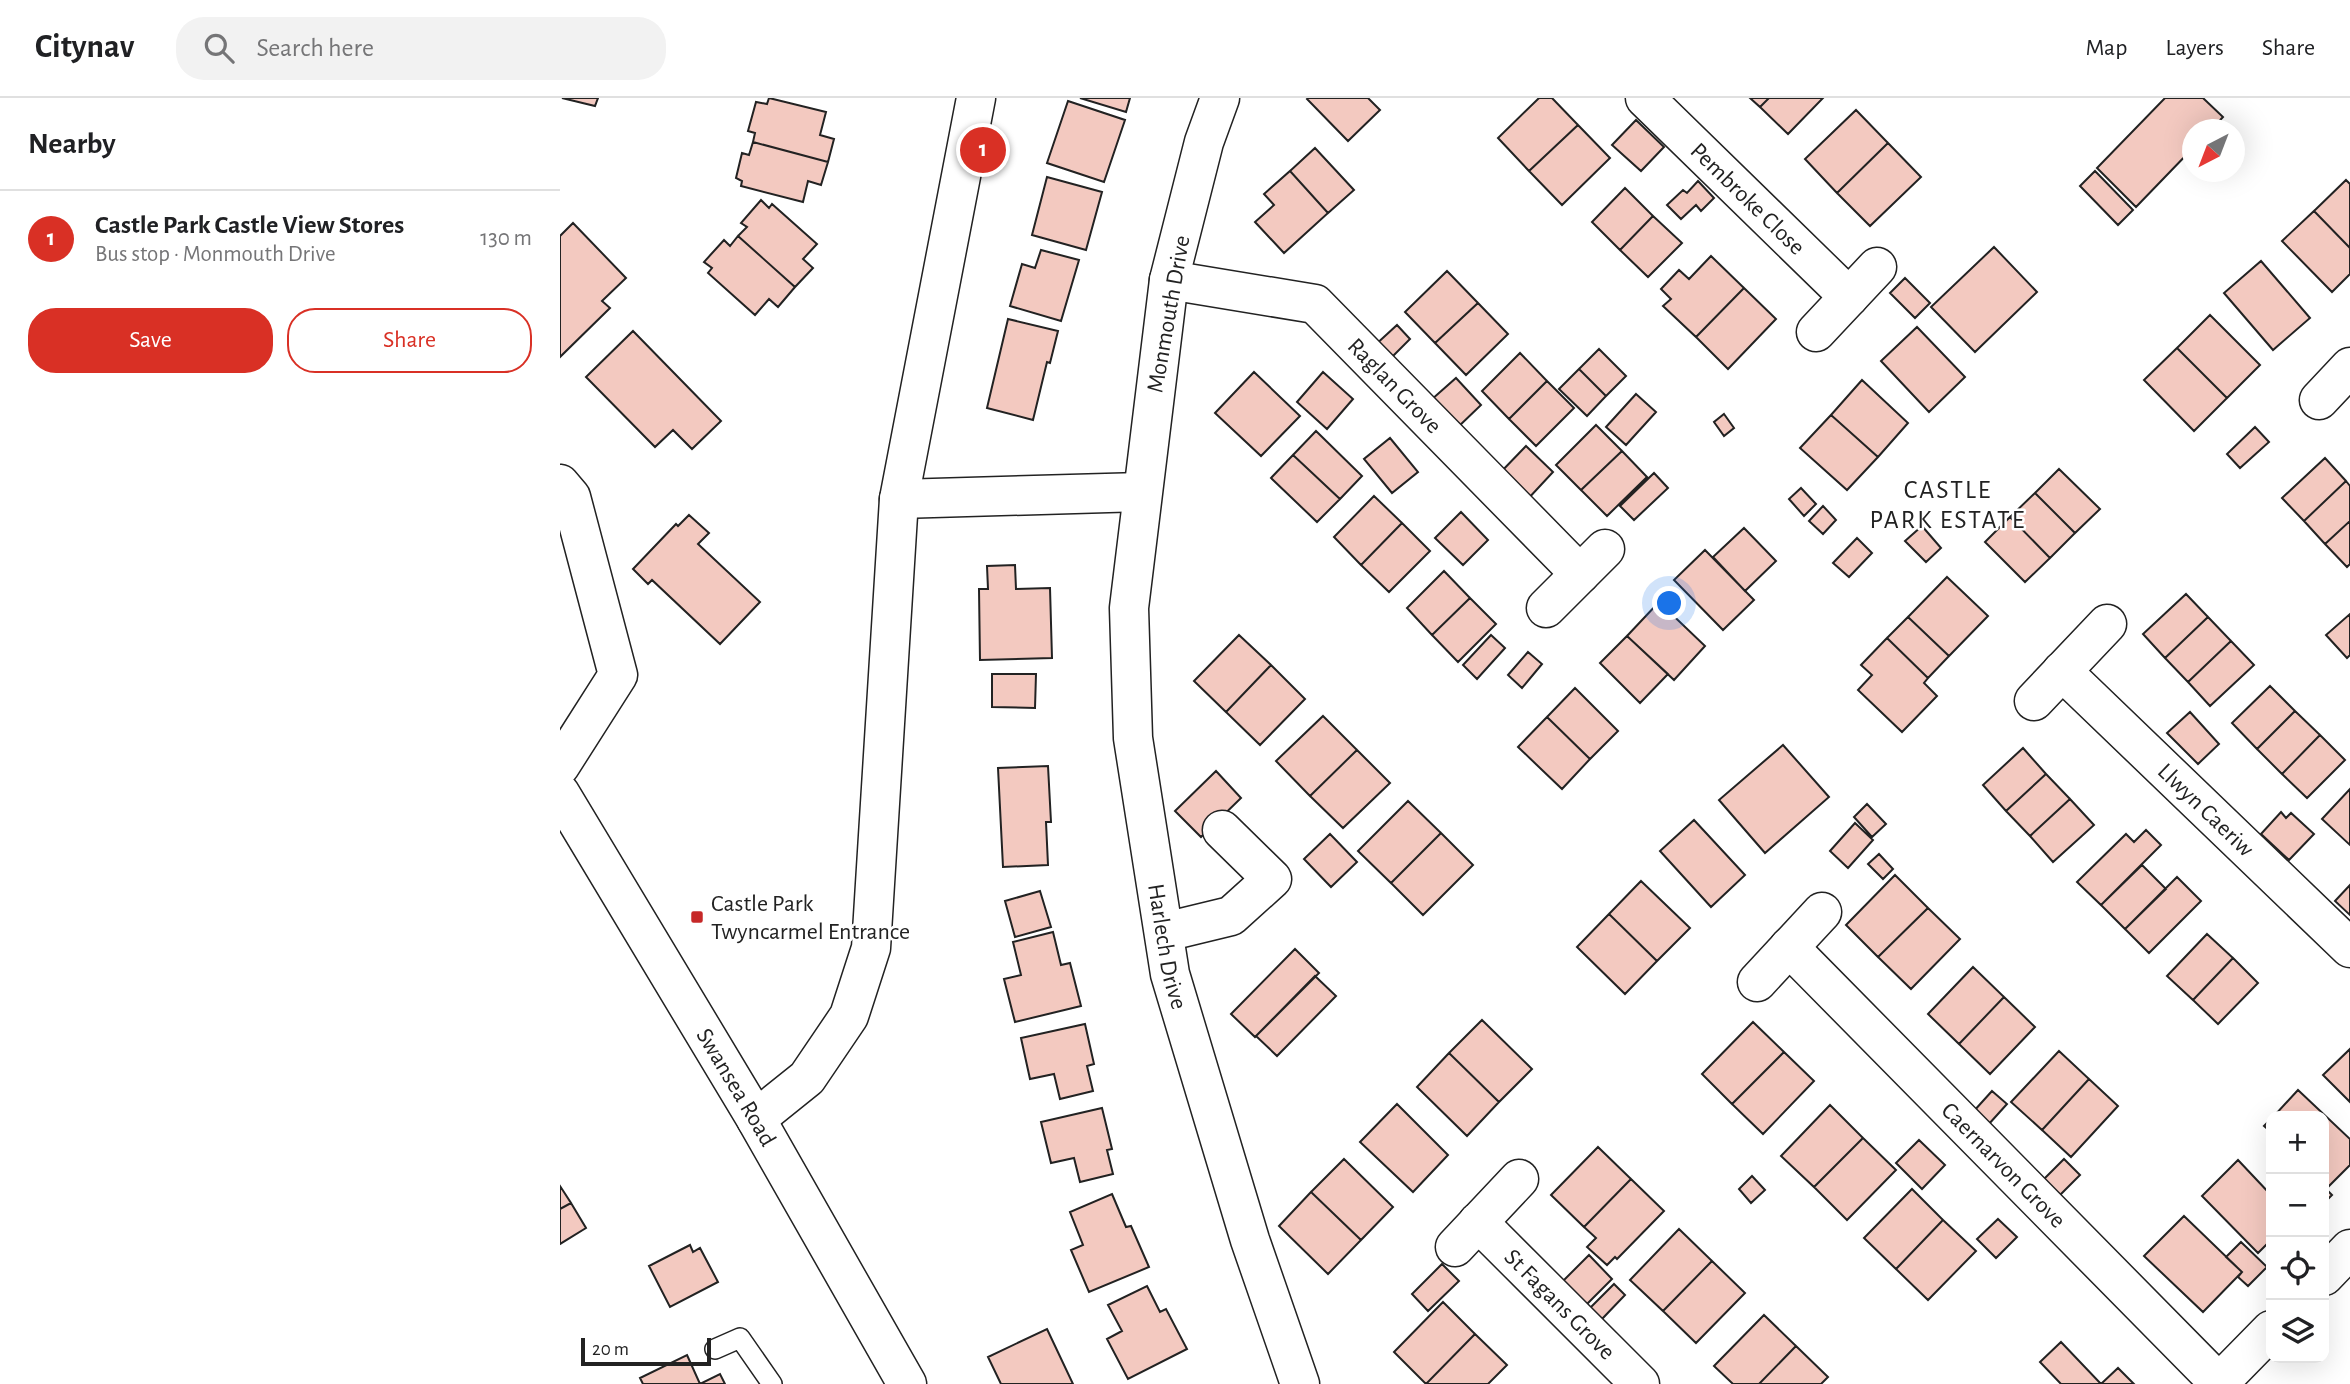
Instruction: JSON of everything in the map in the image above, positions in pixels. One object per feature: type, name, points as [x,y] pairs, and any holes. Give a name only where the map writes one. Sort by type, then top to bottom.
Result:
[{"type":"street","points":[[756,1119],[807,1078],[849,1016],[871,948],[899,499],[976,98]]},
{"type":"street","name":"Monmouth Drive","points":[[1142,492],[1169,279],[1204,142],[1220,98]]},
{"type":"street","name":"Pembroke Close","points":[[1645,98],[1849,297]]},
{"type":"street","points":[[1816,332],[1877,267]]},
{"type":"street","name":"Raglan Grove","points":[[1169,279],[1315,304],[1592,561],[1546,608]]},
{"type":"street","points":[[2319,400],[2350,367]]},
{"type":"street","points":[[560,484],[571,497],[618,675],[560,766]]},
{"type":"street","points":[[899,499],[1142,492]]},
{"type":"street","name":"Harlech Drive","points":[[1142,492],[1129,608],[1133,738],[1170,974],[1250,1240],[1300,1384]]},
{"type":"street","points":[[2034,701],[2107,625]]},
{"type":"street","name":"Llwyn Caeriw","points":[[2062,671],[2350,948]]},
{"type":"street","name":"Swansea Road","points":[[560,793],[756,1119],[907,1384]]},
{"type":"street","points":[[1165,932],[1231,916],[1272,879],[1222,830]]},
{"type":"street","points":[[1757,982],[1822,912]]},
{"type":"street","name":"Caernarvon Grove","points":[[1789,947],[2218,1383]]},
{"type":"street","name":"St Fagans Grove","points":[[1520,1179],[1467,1235],[1640,1384]]},
{"type":"street","points":[[2329,1271],[2350,1250]]},
{"type":"street","points":[[2218,1383],[2266,1335]]},
{"type":"lane","points":[[715,1349],[740,1338],[772,1384]]},
{"type":"building","points":[[562,98],[598,98],[595,106]]},
{"type":"building","points":[[769,98],[826,112],[820,135],[834,139],[828,162],[753,142],[755,133],[748,131],[756,102],[767,104]]},
{"type":"building","points":[[1080,98],[1130,98],[1126,112]]},
{"type":"building","points":[[1308,98],[1368,98],[1380,110],[1348,141]]},
{"type":"building","points":[[1539,98],[1552,98],[1578,125],[1529,171],[1498,138]]},
{"type":"building","points":[[1750,98],[1769,98],[1760,107]]},
{"type":"building","points":[[1769,98],[1823,98],[1788,134],[1760,107]]},
{"type":"building","points":[[2165,98],[2203,98],[2223,117],[2182,119],[2182,159],[2136,207],[2097,168]]},
{"type":"building","points":[[1068,101],[1125,120],[1104,182],[1047,163]]},
{"type":"building","points":[[1856,110],[1888,143],[1837,193],[1805,159]]},
{"type":"building","points":[[1636,120],[1664,147],[1641,171],[1612,145]]},
{"type":"building","points":[[1578,125],[1610,158],[1562,205],[1529,171]]},
{"type":"building","points":[[753,142],[828,162],[821,185],[808,181],[803,202],[741,186],[742,181],[736,178],[742,153],[749,155]]},
{"type":"building","points":[[1888,143],[1921,177],[1870,226],[1837,193]]},
{"type":"building","points":[[1315,148],[1354,190],[1328,213],[1290,171]]},
{"type":"building","points":[[1290,171],[1328,213],[1284,253],[1255,222],[1274,205],[1264,194]]},
{"type":"building","points":[[2095,171],[2133,210],[2118,225],[2080,186]]},
{"type":"building","points":[[1047,177],[1102,192],[1086,250],[1032,235]]},
{"type":"building","points":[[2346,180],[2350,184],[2350,248],[2314,211]]},
{"type":"building","points":[[1698,181],[1714,198],[1701,211],[1696,205],[1681,219],[1667,205],[1683,190],[1687,193]]},
{"type":"building","points":[[1625,188],[1653,216],[1620,250],[1592,222]]},
{"type":"building","points":[[761,200],[769,208],[772,204],[817,244],[803,259],[813,268],[795,287],[738,236],[747,227],[741,223]]},
{"type":"building","points":[[2314,211],[2350,248],[2350,274],[2332,292],[2282,241]]},
{"type":"building","points":[[1653,216],[1682,243],[1648,277],[1620,250]]},
{"type":"building","points":[[573,223],[626,278],[602,301],[610,308],[560,357],[560,236]]},
{"type":"building","points":[[738,236],[795,287],[778,307],[769,299],[755,315],[708,273],[712,268],[704,262],[724,240],[730,246]]},
{"type":"building","points":[[1994,247],[2037,292],[1975,352],[1931,307]]},
{"type":"building","points":[[1041,250],[1079,260],[1061,321],[1010,306],[1022,264],[1035,268]]},
{"type":"building","points":[[1711,256],[1744,288],[1696,337],[1663,306],[1671,299],[1661,289],[1679,270],[1689,279]]},
{"type":"building","points":[[2261,261],[2310,318],[2273,350],[2224,293]]},
{"type":"building","points":[[1447,271],[1478,303],[1435,343],[1405,312]]},
{"type":"building","points":[[1905,278],[1930,303],[1915,318],[1890,293]]},
{"type":"building","points":[[1744,288],[1776,319],[1728,369],[1696,337]]},
{"type":"building","points":[[1478,303],[1508,334],[1466,375],[1435,343]]},
{"type":"building","points":[[2210,315],[2260,365],[2227,398],[2177,348]]},
{"type":"building","points":[[1008,319],[1058,331],[1050,363],[1047,362],[1033,420],[987,408]]},
{"type":"building","points":[[1397,325],[1410,339],[1387,362],[1373,347]]},
{"type":"building","points":[[1917,327],[1965,377],[1929,412],[1881,361]]},
{"type":"building","points":[[633,331],[721,421],[692,449],[673,430],[655,447],[586,377]]},
{"type":"building","points":[[2177,348],[2227,398],[2194,431],[2144,380]]},
{"type":"building","points":[[1599,349],[1626,376],[1606,396],[1579,369]]},
{"type":"building","points":[[1520,353],[1547,381],[1509,419],[1482,391]]},
{"type":"building","points":[[1579,369],[1606,396],[1587,416],[1559,389]]},
{"type":"building","points":[[1254,372],[1300,416],[1261,456],[1215,413]]},
{"type":"building","points":[[1323,372],[1353,399],[1327,429],[1297,402]]},
{"type":"building","points":[[1456,378],[1481,405],[1457,428],[1431,400]]},
{"type":"building","points":[[1862,380],[1908,423],[1878,457],[1831,415]]},
{"type":"building","points":[[1547,381],[1574,408],[1536,446],[1509,419]]},
{"type":"building","points":[[1636,394],[1656,412],[1626,445],[1606,427]]},
{"type":"building","points":[[1724,414],[1734,428],[1724,436],[1714,422]]},
{"type":"building","points":[[1831,415],[1878,457],[1847,490],[1800,448]]},
{"type":"building","points":[[1596,425],[1622,451],[1581,490],[1556,465]]},
{"type":"building","points":[[2255,427],[2269,442],[2240,468],[2227,454]]},
{"type":"building","points":[[1316,431],[1362,476],[1340,499],[1293,455]]},
{"type":"building","points":[[1390,438],[1418,472],[1392,493],[1364,459]]},
{"type":"building","points":[[1526,446],[1553,472],[1526,501],[1498,475]]},
{"type":"building","points":[[1622,451],[1647,477],[1607,516],[1581,490]]},
{"type":"building","points":[[1293,455],[1340,499],[1317,522],[1271,478]]},
{"type":"building","points":[[2325,458],[2346,481],[2304,521],[2282,498]]},
{"type":"building","points":[[2059,469],[2100,509],[2075,533],[2035,493]]},
{"type":"building","points":[[1654,473],[1668,488],[1634,520],[1620,506]]},
{"type":"building","points":[[2346,481],[2350,486],[2350,521],[2325,544],[2304,521]]},
{"type":"building","points":[[1801,488],[1816,504],[1804,516],[1789,499]]},
{"type":"building","points":[[2035,493],[2075,533],[2050,558],[2010,517]]},
{"type":"building","points":[[1374,496],[1402,523],[1361,565],[1334,537]]},
{"type":"building","points":[[1823,506],[1836,520],[1823,534],[1809,521]]},
{"type":"building","points":[[1461,512],[1488,540],[1463,565],[1435,538]]},
{"type":"building","points":[[689,515],[709,533],[698,544],[760,602],[720,644],[652,580],[648,584],[633,569],[676,524],[678,526]]},
{"type":"building","points":[[2010,517],[2050,558],[2025,582],[1985,542]]},
{"type":"building","points":[[2350,521],[2350,564],[2347,567],[2325,544]]},
{"type":"building","points":[[1402,523],[1430,551],[1389,592],[1361,565]]},
{"type":"building","points":[[1922,526],[1941,548],[1926,562],[1905,541]]},
{"type":"building","points":[[1744,528],[1776,561],[1745,591],[1713,557]]},
{"type":"building","points":[[1857,538],[1872,553],[1849,577],[1833,563]]},
{"type":"building","points":[[1705,550],[1754,600],[1723,630],[1674,580]]},
{"type":"building","points":[[1015,565],[1016,589],[1050,588],[1052,658],[980,660],[979,589],[988,589],[987,566]]},
{"type":"building","points":[[1444,571],[1470,598],[1432,635],[1407,608]]},
{"type":"building","points":[[1947,577],[1988,616],[1949,656],[1908,617]]},
{"type":"building","points":[[2186,594],[2208,617],[2165,658],[2143,634]]},
{"type":"building","points":[[1470,598],[1496,624],[1458,662],[1432,635]]},
{"type":"building","points":[[1659,602],[1705,646],[1674,680],[1627,636]]},
{"type":"building","points":[[2350,614],[2350,655],[2347,658],[2326,635]]},
{"type":"building","points":[[1908,617],[1949,656],[1928,678],[1887,638]]},
{"type":"building","points":[[2208,617],[2231,641],[2188,682],[2165,658]]},
{"type":"building","points":[[1239,635],[1271,665],[1226,712],[1194,681]]},
{"type":"building","points":[[1491,635],[1505,648],[1477,679],[1463,665]]},
{"type":"building","points":[[1627,636],[1668,674],[1640,703],[1600,663]]},
{"type":"building","points":[[1887,638],[1928,678],[1924,683],[1937,696],[1902,732],[1858,690],[1872,675],[1861,665]]},
{"type":"building","points":[[2231,641],[2254,665],[2210,706],[2188,682]]},
{"type":"building","points":[[1528,652],[1542,664],[1522,688],[1508,675]]},
{"type":"building","points":[[1271,665],[1305,699],[1260,745],[1226,712]]},
{"type":"building","points":[[992,674],[1036,674],[1035,708],[992,707]]},
{"type":"building","points":[[2270,686],[2295,711],[2257,749],[2232,723]]},
{"type":"building","points":[[1575,688],[1618,731],[1590,759],[1547,717]]},
{"type":"building","points":[[2295,711],[2320,735],[2282,774],[2257,749]]},
{"type":"building","points":[[2190,712],[2219,744],[2198,764],[2167,733]]},
{"type":"building","points":[[1323,716],[1357,750],[1310,796],[1276,761]]},
{"type":"building","points":[[1547,717],[1590,759],[1562,789],[1518,747]]},
{"type":"building","points":[[2320,735],[2345,760],[2307,798],[2282,774]]},
{"type":"building","points":[[1783,745],[1829,797],[1765,853],[1719,800]]},
{"type":"building","points":[[2023,748],[2046,774],[2006,811],[1983,785]]},
{"type":"building","points":[[1357,750],[1390,783],[1343,828],[1310,796]]},
{"type":"building","points":[[1048,766],[1051,822],[1046,822],[1048,865],[1003,867],[998,768]]},
{"type":"building","points":[[1216,771],[1241,798],[1201,837],[1175,811]]},
{"type":"building","points":[[2046,774],[2070,799],[2030,836],[2006,811]]},
{"type":"building","points":[[2350,789],[2350,845],[2322,819]]},
{"type":"building","points":[[2070,799],[2094,825],[2053,862],[2030,836]]},
{"type":"building","points":[[1408,801],[1441,833],[1391,883],[1358,851]]},
{"type":"building","points":[[1867,804],[1886,824],[1872,837],[1854,817]]},
{"type":"building","points":[[2281,812],[2286,818],[2291,813],[2314,834],[2289,860],[2261,834]]},
{"type":"building","points":[[1694,820],[1745,875],[1711,907],[1660,851]]},
{"type":"building","points":[[1855,823],[1873,840],[1848,868],[1830,851]]},
{"type":"building","points":[[2146,830],[2161,845],[2101,905],[2077,882],[2126,834],[2134,842]]},
{"type":"building","points":[[1441,833],[1473,865],[1423,915],[1391,883]]},
{"type":"building","points":[[1330,834],[1357,862],[1331,887],[1304,859]]},
{"type":"building","points":[[1879,854],[1893,869],[1883,879],[1868,864]]},
{"type":"building","points":[[2142,865],[2166,889],[2125,929],[2101,905]]},
{"type":"building","points":[[1895,875],[1928,908],[1878,957],[1846,925]]},
{"type":"building","points":[[2177,877],[2201,901],[2149,953],[2125,929]]},
{"type":"building","points":[[1641,881],[1690,928],[1657,961],[1609,914]]},
{"type":"building","points":[[2350,885],[2350,915],[2335,901]]},
{"type":"building","points":[[1040,891],[1051,927],[1015,937],[1005,901]]},
{"type":"building","points":[[1928,908],[1960,939],[1911,989],[1878,957]]},
{"type":"building","points":[[1609,914],[1657,961],[1625,994],[1577,947]]},
{"type":"building","points":[[1053,932],[1061,965],[1070,963],[1081,1006],[1015,1022],[1004,979],[1021,975],[1013,942]]},
{"type":"building","points":[[2207,934],[2233,958],[2193,1000],[2167,976]]},
{"type":"building","points":[[1295,949],[1319,973],[1255,1037],[1231,1014]]},
{"type":"building","points":[[2233,958],[2258,983],[2218,1024],[2193,1000]]},
{"type":"building","points":[[1973,967],[2004,997],[1959,1044],[1928,1014]]},
{"type":"building","points":[[1315,976],[1336,996],[1277,1056],[1256,1036]]},
{"type":"building","points":[[2004,997],[2035,1027],[1990,1074],[1959,1044]]},
{"type":"building","points":[[1482,1020],[1532,1069],[1499,1102],[1449,1053]]},
{"type":"building","points":[[1753,1022],[1784,1052],[1732,1104],[1702,1074]]},
{"type":"building","points":[[1085,1024],[1094,1064],[1087,1066],[1093,1091],[1060,1099],[1054,1074],[1030,1079],[1021,1038]]},
{"type":"building","points":[[2350,1049],[2350,1102],[2323,1075]]},
{"type":"building","points":[[2059,1051],[2089,1079],[2042,1130],[2011,1102]]},
{"type":"building","points":[[1784,1052],[1814,1081],[1763,1134],[1732,1104]]},
{"type":"building","points":[[1449,1053],[1499,1102],[1467,1136],[1417,1087]]},
{"type":"building","points":[[2089,1079],[2118,1106],[2071,1157],[2042,1130]]},
{"type":"building","points":[[2298,1090],[2320,1111],[2279,1111]]},
{"type":"building","points":[[1992,1091],[2007,1104],[1988,1125],[1973,1112]]},
{"type":"building","points":[[1397,1104],[1448,1155],[1413,1192],[1360,1142]]},
{"type":"building","points":[[1830,1105],[1863,1138],[1814,1187],[1781,1156]]},
{"type":"building","points":[[1102,1108],[1112,1149],[1107,1150],[1113,1174],[1080,1182],[1074,1158],[1051,1163],[1041,1122]]},
{"type":"building","points":[[2329,1119],[2350,1139],[2350,1165],[2329,1186]]},
{"type":"building","points":[[1863,1138],[1896,1170],[1847,1220],[1814,1187]]},
{"type":"building","points":[[1919,1140],[1945,1165],[1922,1189],[1896,1163]]},
{"type":"building","points":[[1598,1147],[1631,1179],[1584,1227],[1551,1195]]},
{"type":"building","points":[[1344,1159],[1393,1207],[1361,1240],[1311,1192]]},
{"type":"building","points":[[2064,1159],[2080,1175],[2058,1197],[2042,1181]]},
{"type":"building","points":[[2238,1160],[2266,1190],[2266,1245],[2258,1253],[2202,1196]]},
{"type":"building","points":[[1752,1176],[1765,1190],[1751,1203],[1739,1189]]},
{"type":"building","points":[[1631,1179],[1664,1211],[1617,1259],[1615,1257],[1607,1265],[1587,1247],[1596,1238],[1584,1227]]},
{"type":"building","points":[[560,1186],[571,1203],[560,1209]]},
{"type":"building","points":[[1912,1189],[1943,1220],[1896,1269],[1864,1238]]},
{"type":"building","points":[[1311,1192],[1361,1240],[1328,1274],[1279,1226]]},
{"type":"building","points":[[1112,1194],[1126,1227],[1131,1226],[1149,1267],[1089,1292],[1071,1250],[1083,1245],[1070,1212]]},
{"type":"building","points":[[571,1203],[586,1228],[560,1244],[560,1209]]},
{"type":"building","points":[[2184,1216],[2242,1272],[2203,1312],[2144,1256]]},
{"type":"building","points":[[1998,1219],[2017,1237],[1996,1258],[1977,1239]]},
{"type":"building","points":[[1943,1220],[1976,1251],[1928,1300],[1896,1269]]},
{"type":"building","points":[[1679,1229],[1712,1261],[1663,1311],[1630,1280]]},
{"type":"building","points":[[2241,1242],[2266,1268],[2248,1286],[2238,1277],[2242,1272],[2226,1257]]},
{"type":"building","points":[[690,1245],[693,1252],[700,1248],[718,1282],[670,1307],[649,1266]]},
{"type":"building","points":[[1589,1255],[1612,1279],[1582,1309],[1558,1286]]},
{"type":"building","points":[[1712,1261],[1745,1293],[1696,1343],[1663,1311]]},
{"type":"building","points":[[1442,1264],[1459,1281],[1428,1311],[1412,1294]]},
{"type":"building","points":[[1614,1284],[1625,1295],[1602,1319],[1590,1308]]},
{"type":"building","points":[[1147,1286],[1160,1312],[1166,1309],[1187,1349],[1128,1379],[1107,1339],[1122,1331],[1108,1305]]},
{"type":"building","points":[[1443,1302],[1475,1334],[1426,1384],[1394,1352]]},
{"type":"building","points":[[1764,1315],[1796,1346],[1759,1384],[1733,1384],[1714,1366]]},
{"type":"building","points":[[1047,1329],[1073,1384],[1001,1384],[988,1357]]},
{"type":"building","points":[[1475,1334],[1507,1365],[1488,1384],[1426,1384]]},
{"type":"building","points":[[2061,1342],[2101,1384],[2061,1384],[2040,1362]]},
{"type":"building","points":[[1796,1346],[1828,1377],[1821,1384],[1759,1384]]},
{"type":"building","points":[[687,1355],[700,1384],[643,1384],[640,1378]]},
{"type":"building","points":[[2118,1368],[2134,1384],[2101,1384]]},
{"type":"building","points":[[720,1374],[725,1384],[700,1384]]},
{"type":"place","name":"Castle Park Castle View Stores","points":[[983,150]]},
{"type":"place","name":"Castle Park Twyncarmel Entrance","points":[[697,917]]},
{"type":"district","name":"CASTLE PARK ESTATE","points":[[1948,504]]}]
